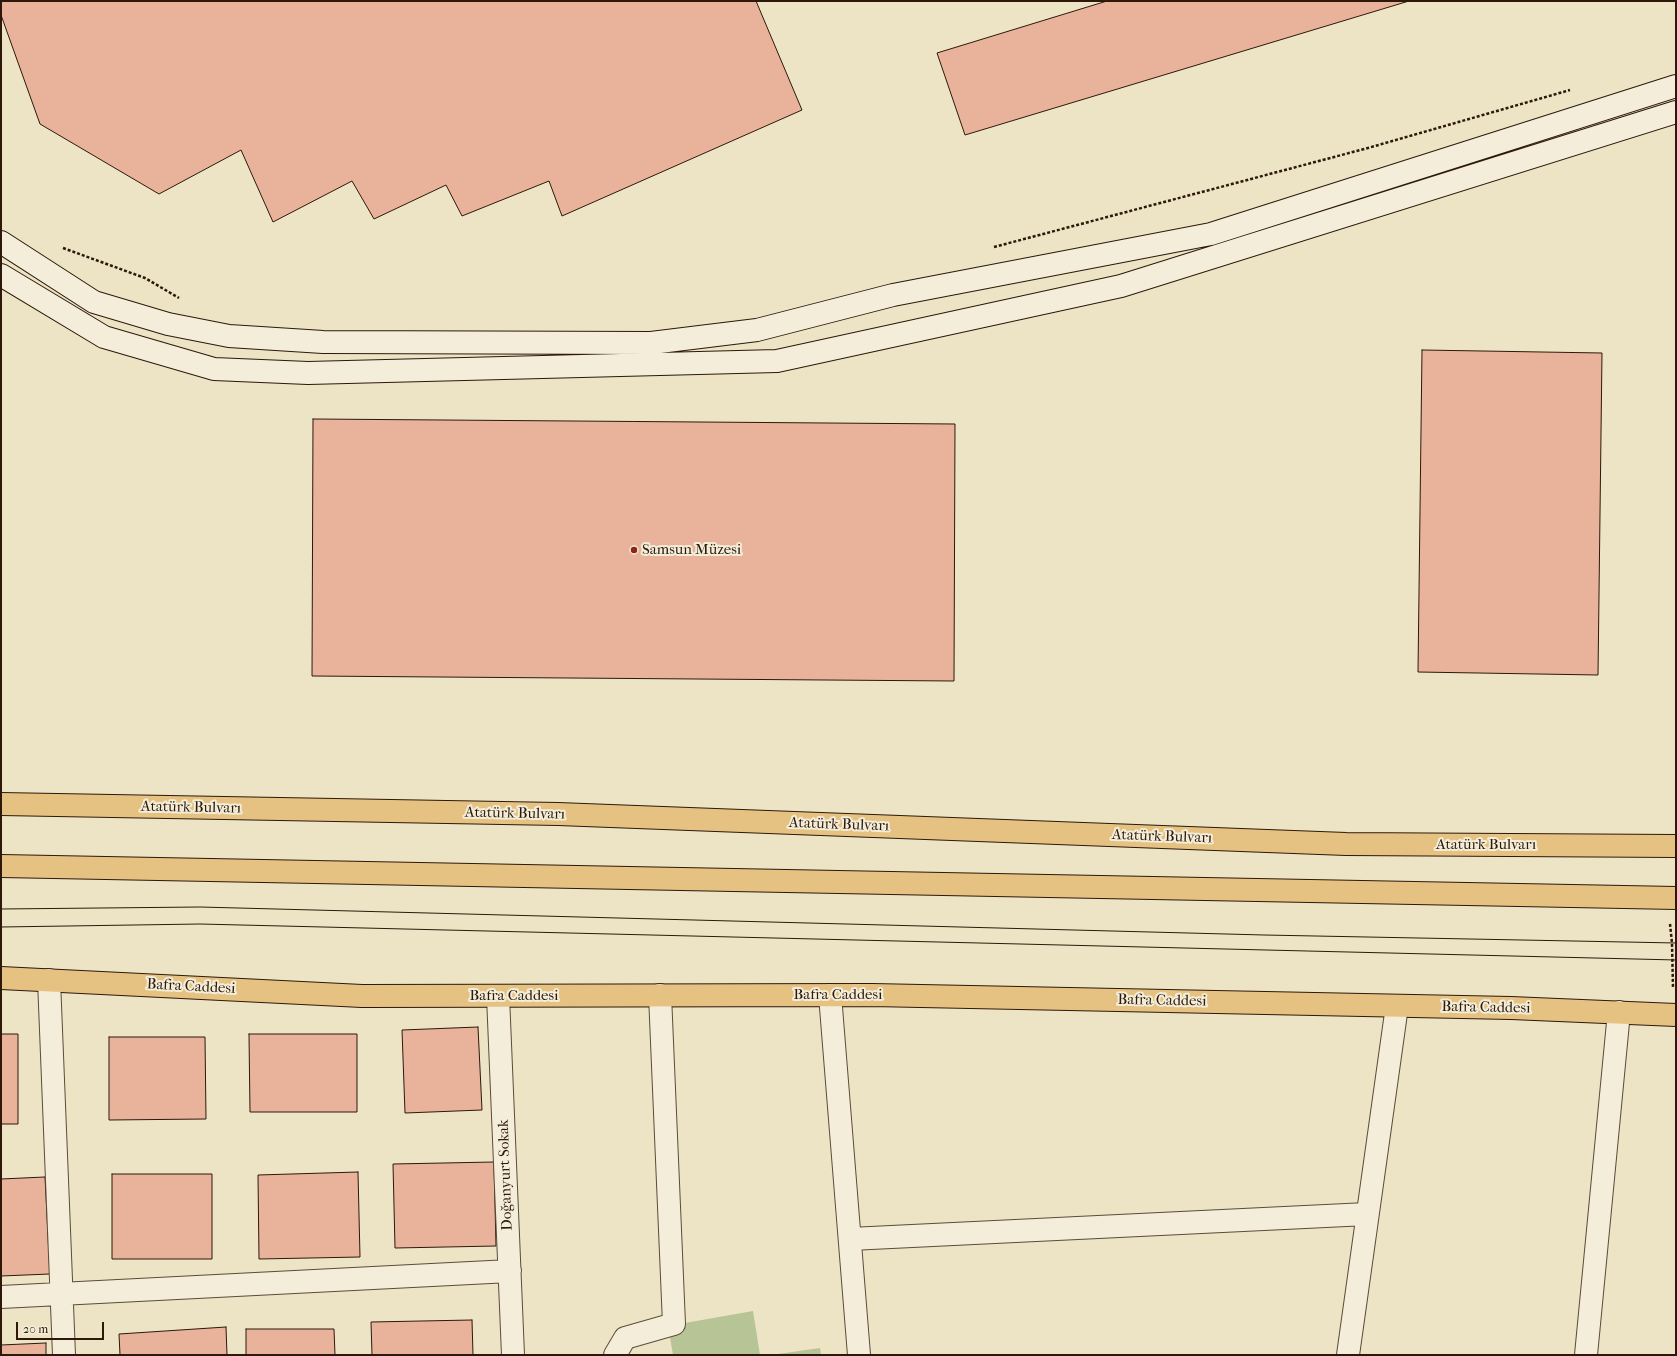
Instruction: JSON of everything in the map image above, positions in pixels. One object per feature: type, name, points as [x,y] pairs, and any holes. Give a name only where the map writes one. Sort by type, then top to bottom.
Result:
[{"type":"main road","name":"Atatürk Bulvarı","points":[[1,804],[558,814],[1346,844],[1676,846]]},
{"type":"main road","points":[[1,866],[1671,898]]},
{"type":"main road","name":"Bafra Caddesi","points":[[1,978],[362,996],[830,995],[1398,1006],[1620,1012],[1675,1015]]},
{"type":"street","points":[[1,242],[94,302],[168,324],[229,336],[324,342],[651,343],[758,330],[893,295],[1211,234],[1676,86]]},
{"type":"street","points":[[1,275],[104,338],[214,369],[308,373],[777,361],[1120,286],[1676,112]]},
{"type":"street","points":[[49,980],[64,1355]]},
{"type":"street","points":[[615,1355],[625,1338],[674,1324],[660,995]]},
{"type":"street","points":[[830,995],[859,1355]]},
{"type":"street","name":"Doğanyurt Sokak","points":[[498,996],[513,1355]]},
{"type":"street","points":[[1348,1355],[1398,1006]]},
{"type":"street","points":[[1586,1355],[1620,1012]]},
{"type":"street","points":[[850,1239],[1367,1214]]},
{"type":"street","points":[[1,1297],[510,1271]]},
{"type":"path","points":[[992,247],[1368,148],[1576,88]]},
{"type":"path","points":[[59,247],[145,278],[186,302]]},
{"type":"path","points":[[1671,898],[1675,1015]]},
{"type":"green space","points":[[753,1311],[760,1355],[673,1355],[668,1326]]},
{"type":"green space","points":[[820,1348],[821,1355],[778,1354]]},
{"type":"building","points":[[1,1],[756,1],[802,110],[562,216],[549,181],[462,216],[446,185],[374,219],[352,181],[273,222],[241,150],[159,194],[40,124],[1,15]]},
{"type":"building","points":[[1107,1],[1409,1],[965,135],[937,53]]},
{"type":"building","points":[[1422,350],[1602,353],[1598,675],[1418,672]]},
{"type":"building","name":"Samsun Müzesi","points":[[313,419],[955,424],[954,681],[312,676]]},
{"type":"building","points":[[478,1027],[482,1110],[405,1113],[402,1030]]},
{"type":"building","points":[[1,1034],[18,1034],[18,1124],[1,1124]]},
{"type":"building","points":[[249,1034],[357,1034],[357,1112],[250,1112]]},
{"type":"building","points":[[109,1037],[205,1037],[206,1119],[109,1120]]},
{"type":"building","points":[[494,1162],[496,1246],[395,1248],[393,1164]]},
{"type":"building","points":[[358,1172],[360,1257],[259,1259],[258,1175]]},
{"type":"building","points":[[112,1174],[212,1174],[212,1259],[112,1259]]},
{"type":"building","points":[[45,1177],[50,1274],[1,1276],[1,1179]]},
{"type":"building","points":[[472,1320],[473,1355],[372,1355],[371,1322]]},
{"type":"building","points":[[226,1327],[227,1355],[120,1355],[119,1334]]},
{"type":"building","points":[[246,1329],[334,1329],[335,1355],[246,1355]]},
{"type":"building","points":[[46,1343],[46,1355],[1,1355],[1,1345]]},
{"type":"tram line","points":[[1,909],[200,907],[1264,935],[1676,943]]},
{"type":"tram line","points":[[1,927],[200,924],[1676,960]]},
{"type":"place","name":"Samsun Müzesi","points":[[634,550]]}]
